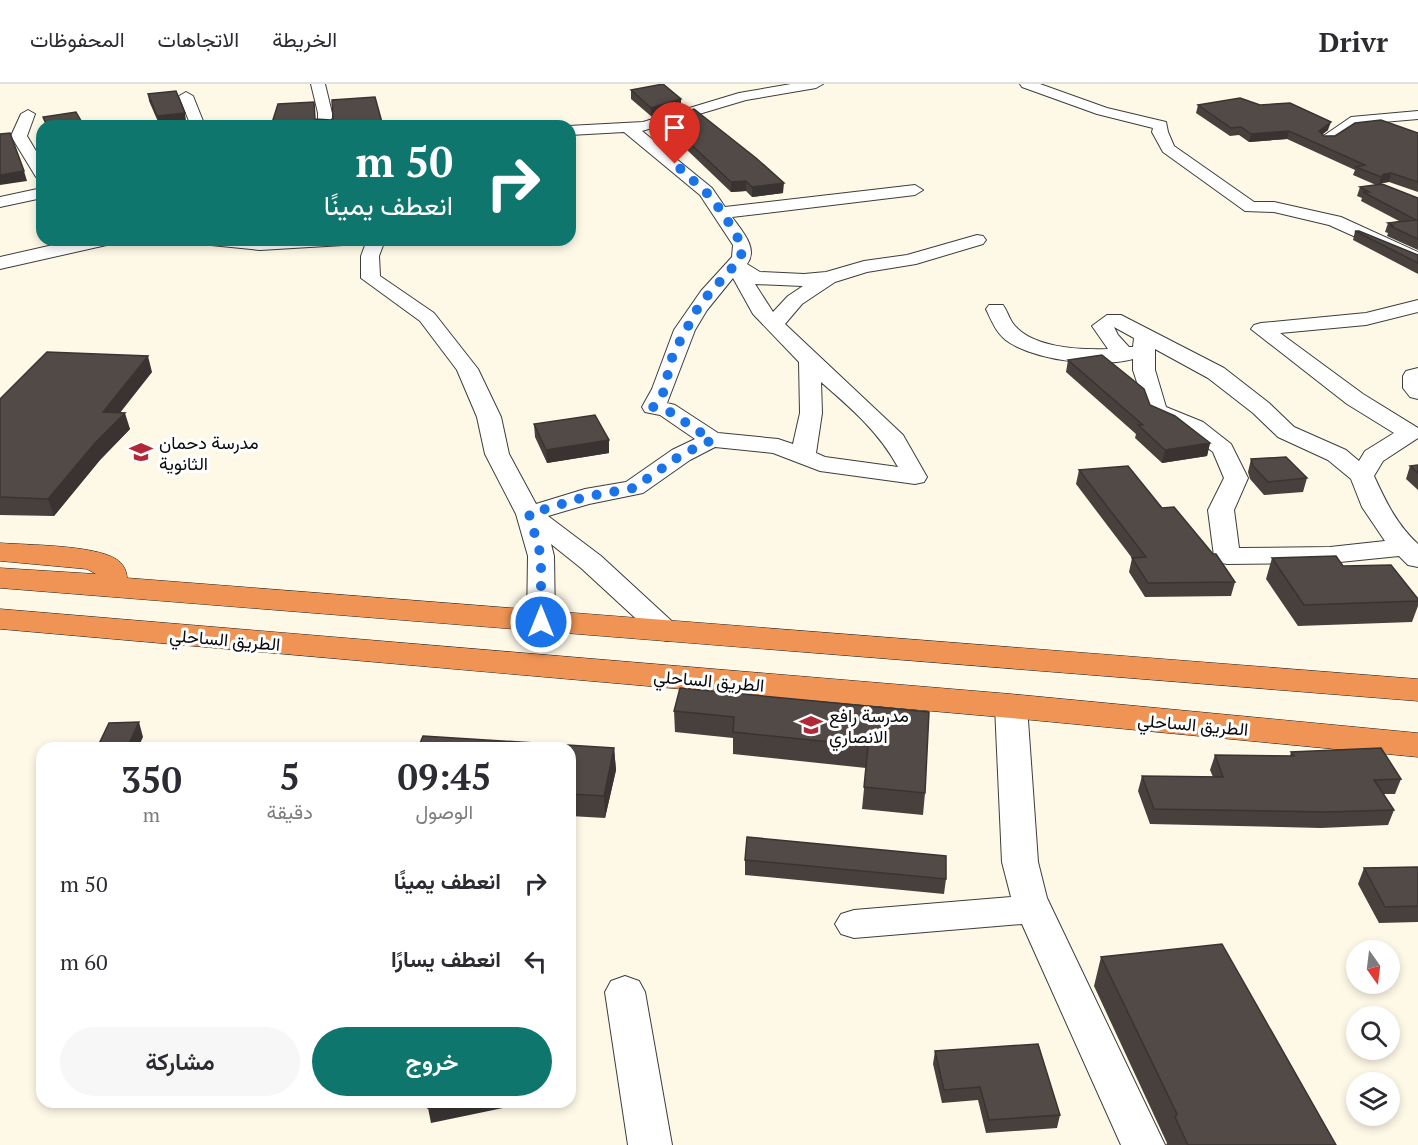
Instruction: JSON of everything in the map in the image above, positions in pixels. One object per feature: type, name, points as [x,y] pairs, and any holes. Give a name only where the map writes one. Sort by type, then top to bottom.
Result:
[{"type":"highway","points":[[0,552],[102,563],[111,569],[113,577],[110,585]]},
{"type":"highway","points":[[0,578],[1418,690]]},
{"type":"highway","name":"الطريق الساحلي","points":[[0,619],[1011,706],[1418,745]]},
{"type":"highway","points":[[0,631],[81,627]]},
{"type":"street","points":[[318,84],[325,120]]},
{"type":"street","points":[[576,130],[644,126],[744,96],[816,84]]},
{"type":"street","points":[[1028,84],[1102,111],[1161,125],[1160,132],[1168,149],[1251,207],[1274,207],[1335,221],[1418,259]]},
{"type":"street","points":[[186,96],[196,120]]},
{"type":"street","points":[[28,114],[19,136],[36,164]]},
{"type":"street","points":[[1327,139],[1356,120],[1418,116]]},
{"type":"street","points":[[628,127],[706,192],[723,213],[742,245],[741,258],[735,264],[700,304],[673,354],[663,393],[653,407],[667,410],[712,440],[778,446],[820,464],[915,477],[895,440],[863,406],[810,361],[760,310],[735,264]]},
{"type":"street","points":[[0,190],[36,186]]},
{"type":"street","points":[[723,213],[915,190]]},
{"type":"street","points":[[0,202],[36,194]]},
{"type":"street","points":[[735,264],[755,278],[804,280],[828,278],[864,267],[909,260],[977,240]]},
{"type":"street","points":[[0,263],[21,260],[70,246]]},
{"type":"street","points":[[374,246],[370,256],[371,278],[428,317],[467,369],[489,417],[497,454],[529,514],[541,556],[541,622]]},
{"type":"street","points":[[774,324],[795,300],[828,278]]},
{"type":"street","points":[[1414,436],[1355,399],[1261,329],[1366,319],[1418,306]]},
{"type":"street","points":[[996,309],[999,321],[1015,338],[1063,354],[1110,357],[1138,348],[1216,373],[1261,408],[1286,432],[1337,455],[1362,476],[1375,507],[1396,538],[1412,553]]},
{"type":"street","points":[[1138,348],[1156,411],[1195,427],[1223,449],[1236,478],[1221,510],[1227,556],[1412,553]]},
{"type":"street","points":[[803,457],[811,413],[810,361]]},
{"type":"street","points":[[1418,375],[1414,376],[1413,388],[1418,392]]},
{"type":"street","points":[[1362,476],[1374,456],[1414,436]]},
{"type":"street","points":[[529,514],[585,497],[634,488],[681,455],[712,440]]},
{"type":"street","points":[[529,514],[591,562],[667,632]]},
{"type":"street","points":[[1011,706],[1020,862],[1034,909],[1143,1145]]},
{"type":"street","points":[[854,924],[1034,909]]},
{"type":"street","points":[[625,992],[650,1145]]},
{"type":"building","points":[[663,84],[681,99],[651,108],[631,90]]},
{"type":"building","points":[[176,91],[185,113],[157,116],[148,94]]},
{"type":"building","points":[[375,97],[381,120],[331,120],[333,118],[332,100]]},
{"type":"building","points":[[1240,98],[1260,105],[1290,103],[1331,122],[1319,131],[1324,136],[1335,136],[1355,123],[1381,120],[1418,133],[1418,182],[1391,173],[1381,177],[1356,167],[1365,165],[1289,131],[1251,134],[1241,127],[1231,128],[1198,105]]},
{"type":"building","points":[[314,102],[315,119],[331,120],[273,120],[278,104]]},
{"type":"building","points":[[694,109],[784,183],[752,187],[746,181],[731,182],[663,118]]},
{"type":"building","points":[[76,112],[81,120],[44,120],[43,117]]},
{"type":"building","points":[[10,133],[24,171],[0,175],[0,134]]},
{"type":"building","points":[[1382,184],[1418,198],[1418,239],[1388,223],[1416,220],[1363,192],[1369,192],[1360,187]]},
{"type":"building","points":[[1355,231],[1418,255],[1418,263]]},
{"type":"building","points":[[47,352],[148,356],[103,412],[125,413],[95,443],[48,499],[0,497],[0,399]]},
{"type":"building","points":[[1102,355],[1144,389],[1150,405],[1175,416],[1210,443],[1165,450],[1138,425],[1143,425],[1068,360]]},
{"type":"building","points":[[595,415],[609,440],[546,450],[534,424]]},
{"type":"building","points":[[1286,457],[1307,478],[1268,482],[1253,466],[1251,459]]},
{"type":"building","points":[[1418,465],[1418,473],[1410,466]]},
{"type":"building","points":[[1128,466],[1162,508],[1174,507],[1213,554],[1216,554],[1235,582],[1148,583],[1132,558],[1146,557],[1079,470]]},
{"type":"building","points":[[1336,556],[1343,566],[1391,565],[1418,601],[1304,605],[1272,558]]},
{"type":"building","points":[[680,688],[929,712],[925,793],[864,787],[868,746],[733,732],[734,717],[674,711]]},
{"type":"building","points":[[139,722],[130,742],[100,742],[109,723]]},
{"type":"building","points":[[423,736],[518,742],[420,742]]},
{"type":"building","points":[[576,746],[614,748],[604,796],[576,794]]},
{"type":"building","points":[[1381,748],[1401,779],[1374,780],[1394,810],[1327,812],[1154,809],[1142,776],[1223,777],[1215,755],[1294,756],[1291,752]]},
{"type":"building","points":[[747,837],[946,856],[946,879],[745,860]]},
{"type":"building","points":[[1418,867],[1418,906],[1385,907],[1364,868]]},
{"type":"building","points":[[1222,944],[1336,1145],[1188,1145],[1175,1117],[1177,1114],[1101,957]]},
{"type":"building","points":[[1038,1044],[1060,1115],[989,1120],[980,1087],[944,1090],[935,1051]]},
{"type":"place","name":"مدرسة دحمان الثانوية","points":[[141,452]]},
{"type":"place","name":"مدرسة رافع الانصاري","points":[[811,725]]},
{"type":"route","points":[[541,622],[541,556],[529,514],[585,497],[634,488],[681,455],[712,440],[667,410],[653,407],[663,393],[673,354],[700,304],[741,258],[742,245],[723,213],[706,192],[675,164]]}]
